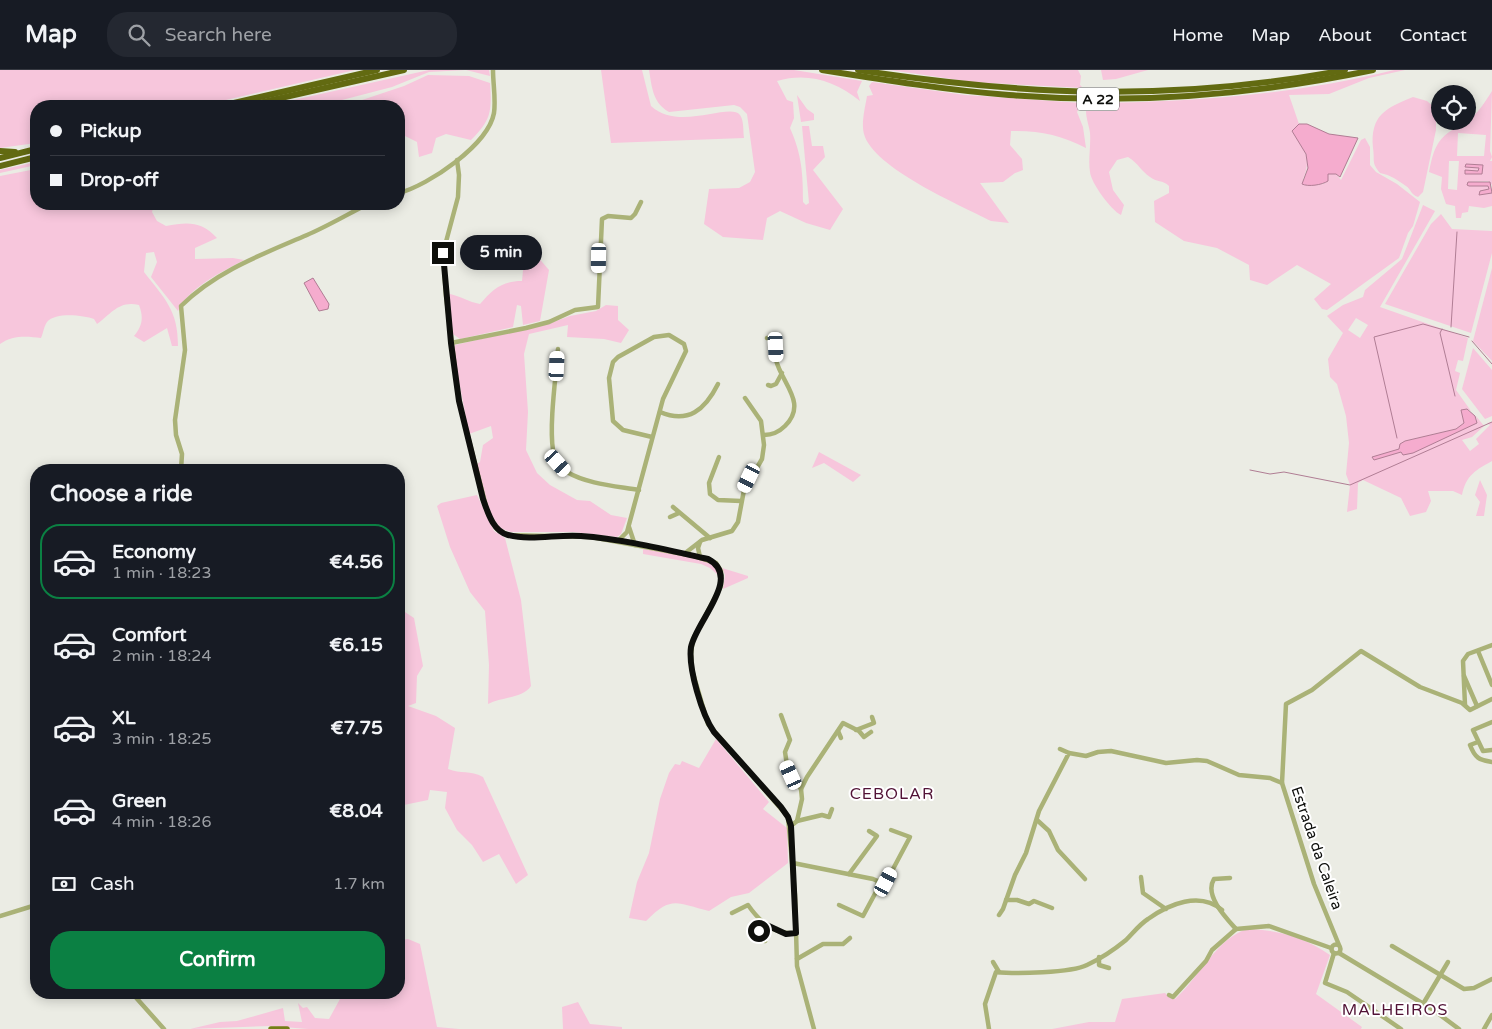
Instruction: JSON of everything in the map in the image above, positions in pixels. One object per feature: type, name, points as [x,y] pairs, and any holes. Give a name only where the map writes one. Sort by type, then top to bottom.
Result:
[{"type":"highway","points":[[247,100],[377,70]]},
{"type":"highway","points":[[272,100],[404,70]]},
{"type":"highway","name":"A 22","points":[[822,70],[978,92],[1105,99],[1240,92],[1374,70]]},
{"type":"highway","name":"A 22","points":[[858,70],[988,88],[1101,93],[1227,87],[1345,70]]},
{"type":"highway","points":[[0,151],[29,151]]},
{"type":"highway","points":[[0,158],[29,151]]},
{"type":"highway","points":[[0,166],[30,158]]},
{"type":"main road","points":[[272,1029],[287,1029]]},
{"type":"street","points":[[405,191],[437,176],[457,160],[489,127],[494,113],[493,70]]},
{"type":"street","points":[[457,160],[459,175],[458,197],[443,253],[451,343],[459,401],[488,514],[497,529],[508,535],[570,535],[618,541],[700,557],[716,563],[722,579],[718,594],[698,628],[690,654],[692,670],[708,724],[788,817],[791,826],[797,959],[814,1029]]},
{"type":"street","points":[[451,343],[526,328],[549,322],[575,310],[598,307],[602,220],[608,216],[631,218],[641,202]]},
{"type":"street","points":[[181,464],[182,454],[174,420],[185,350],[181,306],[220,276],[243,263],[309,234],[356,210]]},
{"type":"street","points":[[618,541],[627,532],[630,524],[660,412],[686,351],[684,344],[669,335],[654,337],[618,357],[610,370],[613,421],[623,430],[652,437]]},
{"type":"street","points":[[764,435],[781,430],[794,413],[795,401],[776,359],[775,340],[767,338]]},
{"type":"street","points":[[558,349],[552,434],[553,451],[558,463],[566,472],[583,478],[638,490]]},
{"type":"street","points":[[768,385],[776,384],[782,373]]},
{"type":"street","points":[[660,412],[681,418],[688,416],[707,401],[718,384]]},
{"type":"street","points":[[684,554],[702,540],[732,531],[738,522],[741,501],[749,478],[762,459],[764,435],[757,414],[745,398]]},
{"type":"street","points":[[719,457],[709,483],[710,494],[718,500],[741,501]]},
{"type":"street","points":[[673,507],[710,538]]},
{"type":"street","points":[[670,517],[679,513]]},
{"type":"street","points":[[630,524],[631,537],[635,545]]},
{"type":"street","points":[[700,557],[698,548],[702,540]]},
{"type":"street","points":[[1465,705],[1463,661],[1468,654],[1492,645]]},
{"type":"street","points":[[1282,783],[1286,704],[1312,690],[1361,651],[1420,687],[1465,705],[1470,710],[1492,699]]},
{"type":"street","points":[[1478,651],[1490,673],[1492,685]]},
{"type":"street","points":[[1464,676],[1477,706]]},
{"type":"street","points":[[781,714],[790,740],[785,752],[786,765],[801,789],[802,799],[797,822]]},
{"type":"street","points":[[856,730],[874,723],[872,717]]},
{"type":"street","points":[[1492,722],[1473,730],[1483,750],[1492,750]]},
{"type":"street","points":[[801,789],[843,723],[864,737],[871,732]]},
{"type":"street","points":[[838,731],[841,738]]},
{"type":"street","points":[[1478,742],[1470,745],[1473,753],[1480,760],[1492,762]]},
{"type":"street","points":[[999,915],[1014,875],[1026,853],[1039,811],[1069,753],[1060,749]]},
{"type":"street","name":"Estrada da Caleira","points":[[1069,753],[1086,756],[1098,752],[1111,752],[1166,763],[1207,761],[1239,775],[1270,778],[1282,783],[1314,884],[1333,930],[1336,949]]},
{"type":"street","points":[[791,826],[797,822],[822,815],[829,817],[832,809]]},
{"type":"street","points":[[1037,820],[1049,831],[1058,850],[1085,879]]},
{"type":"street","points":[[793,863],[849,874],[878,882],[886,888],[910,837],[891,830]]},
{"type":"street","points":[[849,874],[877,836],[869,831]]},
{"type":"street","points":[[1141,877],[1140,887],[1143,893],[1166,909]]},
{"type":"street","points":[[1230,878],[1218,878],[1212,881],[1212,896],[1236,929]]},
{"type":"street","points":[[839,905],[863,916],[877,890],[878,882]]},
{"type":"street","points":[[1006,900],[1017,900],[1028,904],[1034,901],[1052,908]]},
{"type":"street","points":[[988,1029],[986,1004],[996,972],[1014,974],[1082,967],[1124,941],[1148,919],[1180,901],[1209,902],[1222,910]]},
{"type":"street","points":[[732,914],[748,905],[760,922],[786,934],[796,933]]},
{"type":"street","points":[[0,916],[30,907]]},
{"type":"street","points":[[760,922],[759,931],[765,941]]},
{"type":"street","points":[[1169,995],[1173,998],[1206,961],[1212,950],[1236,929],[1269,926],[1336,949],[1459,1029]]},
{"type":"street","points":[[797,959],[823,944],[843,944],[850,938]]},
{"type":"street","points":[[1392,946],[1460,987],[1468,989],[1492,979]]},
{"type":"street","points":[[1336,949],[1325,983],[1347,992],[1401,1029]]},
{"type":"street","points":[[1099,957],[1099,965],[1109,968]]},
{"type":"street","points":[[993,962],[1000,973]]},
{"type":"street","points":[[1423,1004],[1448,962]]},
{"type":"street","points":[[137,999],[164,1029]]},
{"type":"street","points":[[1484,1029],[1492,1015]]},
{"type":"shaded area","points":[[0,70],[355,70],[226,100],[30,100],[30,144],[0,148]]},
{"type":"shaded area","points":[[429,70],[466,70],[429,72],[392,87],[342,100],[293,100]]},
{"type":"shaded area","points":[[466,70],[489,70],[490,76]]},
{"type":"shaded area","points":[[601,70],[642,70],[651,106],[662,113],[675,117],[689,117],[734,112],[741,117],[744,138],[611,143]]},
{"type":"shaded area","points":[[649,70],[794,70],[862,81],[857,92],[860,101],[841,88],[821,80],[788,78],[777,81],[787,100],[793,102],[794,118],[790,128],[799,156],[802,173],[803,202],[806,205],[809,203],[802,126],[809,126],[812,146],[823,146],[825,157],[813,170],[843,209],[830,230],[806,223],[780,211],[767,218],[763,240],[723,237],[704,224],[709,189],[739,188],[750,182],[755,172],[747,114],[740,107],[734,105],[669,112],[656,100]]},
{"type":"shaded area","points":[[890,70],[1078,70],[1081,76],[1080,85],[1083,88],[972,82]]},
{"type":"shaded area","points":[[1101,70],[1148,70],[1116,79],[1103,80]]},
{"type":"shaded area","points":[[1394,70],[1405,70],[1369,78],[1329,94],[1289,95],[1299,124],[1292,131],[1306,154],[1307,165],[1303,179],[1305,185],[1324,184],[1328,174],[1336,174],[1341,180],[1361,140],[1365,138],[1370,147],[1370,165],[1376,172],[1397,184],[1420,202],[1413,226],[1408,233],[1399,258],[1327,310],[1322,309],[1314,299],[1331,284],[1297,265],[1267,285],[1250,280],[1249,265],[1217,248],[1184,241],[1155,222],[1154,201],[1169,193],[1169,186],[1150,177],[1128,157],[1117,160],[1109,172],[1113,190],[1124,205],[1121,215],[1107,202],[1091,177],[1089,163],[1090,133],[1086,114],[1088,103],[1242,96],[1318,86]]},
{"type":"shaded area","points":[[428,75],[469,76],[490,83],[491,101],[489,115],[483,127],[471,140],[446,134],[436,138],[432,153],[419,157],[417,142],[405,136],[405,100],[362,100],[404,86]]},
{"type":"shaded area","points":[[872,82],[965,95],[1082,103],[1077,112],[1083,127],[1086,148],[1049,134],[1011,131],[1010,145],[1022,159],[1023,170],[1015,173],[1003,182],[980,183],[1009,223],[991,221],[919,184],[883,160],[871,147],[864,134],[863,125],[867,96],[873,95],[869,86]]},
{"type":"shaded area","points":[[1492,91],[1490,151],[1492,157],[1490,161],[1492,161],[1492,185],[1488,181],[1468,182],[1469,186],[1488,185],[1489,189],[1479,194],[1492,193],[1492,206],[1484,208],[1469,206],[1468,212],[1462,213],[1461,218],[1456,218],[1455,206],[1446,204],[1441,189],[1442,177],[1429,172],[1432,157],[1437,145],[1449,132],[1452,130],[1476,130],[1476,113]],"holes":[[[1458,133],[1486,135],[1484,156],[1457,156]],[[1449,161],[1459,161],[1457,190],[1448,189]]]},
{"type":"shaded area","points":[[797,95],[807,109],[814,114],[814,120],[801,122]]},
{"type":"shaded area","points":[[1413,97],[1427,101],[1431,105],[1431,130],[1436,130],[1423,192],[1418,197],[1397,180],[1380,173],[1374,164],[1374,128],[1382,114],[1395,105]]},
{"type":"shaded area","points":[[1299,124],[1307,124],[1329,134],[1358,138],[1340,177],[1336,174],[1328,174],[1328,181],[1311,185],[1302,184],[1308,168],[1306,154],[1292,131]]},
{"type":"shaded area","points":[[30,163],[30,166],[0,173],[0,170]]},
{"type":"shaded area","points":[[1466,164],[1483,165],[1482,174],[1465,174],[1465,170],[1478,171],[1479,168],[1465,167]]},
{"type":"shaded area","points":[[30,170],[30,210],[152,210],[157,221],[166,226],[194,224],[205,228],[217,238],[195,248],[195,259],[233,258],[244,260],[198,287],[183,302],[178,311],[151,277],[157,262],[154,252],[146,253],[144,272],[164,298],[173,314],[176,323],[178,346],[172,346],[167,328],[144,342],[134,336],[139,329],[142,318],[139,305],[132,304],[121,306],[97,324],[94,319],[83,316],[69,315],[56,317],[47,322],[41,338],[15,338],[0,344],[0,176]]},
{"type":"shaded area","points":[[1468,182],[1490,182],[1492,193],[1479,195],[1480,191],[1489,189],[1488,186],[1469,186],[1467,185]]},
{"type":"shaded area","points":[[1423,205],[1435,211],[1380,307],[1468,338],[1463,361],[1458,360],[1455,371],[1460,373],[1456,390],[1471,411],[1467,409],[1464,423],[1456,429],[1405,441],[1400,449],[1372,458],[1401,452],[1477,421],[1476,416],[1484,426],[1472,437],[1462,440],[1470,451],[1479,444],[1476,439],[1490,425],[1487,423],[1492,422],[1492,461],[1472,474],[1466,483],[1462,495],[1453,491],[1428,491],[1431,501],[1426,512],[1410,516],[1401,498],[1363,480],[1358,483],[1357,509],[1347,512],[1350,485],[1346,474],[1349,443],[1346,416],[1337,384],[1330,377],[1328,359],[1343,333],[1327,316],[1343,305],[1363,297],[1365,290],[1402,259]],"holes":[[[1356,318],[1368,325],[1360,338],[1348,330]]]},
{"type":"shaded area","points":[[1441,214],[1452,229],[1492,231],[1492,253],[1471,333],[1385,304],[1431,224]]},
{"type":"shaded area","points":[[525,249],[531,249],[549,270],[540,321],[523,325],[521,306],[517,305],[513,327],[460,339],[453,334],[448,296],[450,294],[454,295],[480,304],[489,294],[503,284],[522,281]]},
{"type":"shaded area","points":[[1492,268],[1492,361],[1473,341]]},
{"type":"shaded area","points":[[313,278],[329,304],[328,309],[319,311],[304,283]]},
{"type":"shaded area","points":[[606,305],[618,306],[618,320],[629,330],[621,343],[604,339],[567,337],[568,325],[529,334],[524,354],[528,412],[526,450],[537,473],[550,485],[577,500],[590,501],[611,515],[627,518],[621,534],[617,537],[574,532],[511,532],[500,528],[492,516],[484,495],[477,464],[480,462],[483,445],[493,438],[491,426],[469,434],[453,349],[455,345],[548,324],[570,316],[596,311]]},
{"type":"shaded area","points":[[1473,348],[1492,370],[1492,416],[1485,419],[1462,389]]},
{"type":"shaded area","points":[[1467,409],[1475,416],[1477,423],[1413,453],[1403,455],[1401,452],[1374,460],[1372,457],[1399,449],[1400,444],[1405,441],[1456,429],[1464,423],[1461,410]]},
{"type":"shaded area","points":[[819,452],[861,475],[853,482],[824,463],[812,468]]},
{"type":"shaded area","points":[[1480,480],[1487,495],[1484,516],[1476,516],[1480,502],[1475,495]]},
{"type":"shaded area","points":[[477,495],[494,531],[505,538],[521,600],[531,686],[523,693],[488,704],[489,665],[485,611],[470,592],[450,547],[437,506],[441,503]]},
{"type":"shaded area","points":[[643,549],[688,555],[700,559],[710,563],[717,569],[719,576],[710,568],[701,564],[643,554]]},
{"type":"shaded area","points":[[722,568],[748,576],[748,578],[723,589],[725,575]]},
{"type":"shaded area","points":[[405,612],[414,618],[423,666],[417,676],[416,703],[408,706],[436,716],[455,728],[448,769],[483,777],[528,875],[516,884],[499,854],[483,862],[472,845],[457,830],[445,808],[447,792],[430,790],[428,800],[405,805]]},
{"type":"shaded area","points":[[716,739],[769,802],[763,809],[787,828],[788,863],[749,893],[731,897],[709,911],[675,903],[662,907],[646,921],[629,918],[637,882],[649,853],[660,799],[669,773],[675,764],[680,765],[682,761],[699,768]]},
{"type":"shaded area","points":[[1248,929],[1281,933],[1301,939],[1330,955],[1316,994],[1362,1027],[1361,1029],[1052,1029],[1089,1022],[1115,1022],[1122,999],[1165,993],[1170,998],[1175,999],[1227,940],[1237,933]]},
{"type":"shaded area","points":[[405,939],[420,944],[437,1027],[459,1029],[308,1029],[270,1026],[190,1029],[220,1022],[237,1021],[283,1008],[285,1021],[302,1022],[298,1003],[303,1008],[307,1007],[315,1018],[329,1019],[340,999],[405,999]]},
{"type":"shaded area","points":[[578,1002],[590,1024],[622,1027],[622,1029],[563,1029],[562,1007]]},
{"type":"waterway","points":[[1451,327],[1457,232]]},
{"type":"waterway","points":[[1397,438],[1374,337],[1423,324],[1469,337]]},
{"type":"waterway","points":[[1442,329],[1440,333],[1455,396]]},
{"type":"waterway","points":[[1472,341],[1492,364]]},
{"type":"waterway","points":[[1250,470],[1270,474],[1284,472],[1350,485],[1492,422]]},
{"type":"district","name":"CEBOLAR","points":[[892,794]]},
{"type":"district","name":"MALHEIROS","points":[[1395,1010]]},
{"type":"route","points":[[443,253],[451,343],[459,401],[483,499],[488,514],[497,529],[508,535],[570,535],[615,540],[708,559],[716,563],[721,571],[722,579],[718,594],[707,610],[693,639],[690,654],[692,670],[708,724],[781,807],[788,817],[791,826],[796,933],[786,934],[760,922],[759,931]]}]
